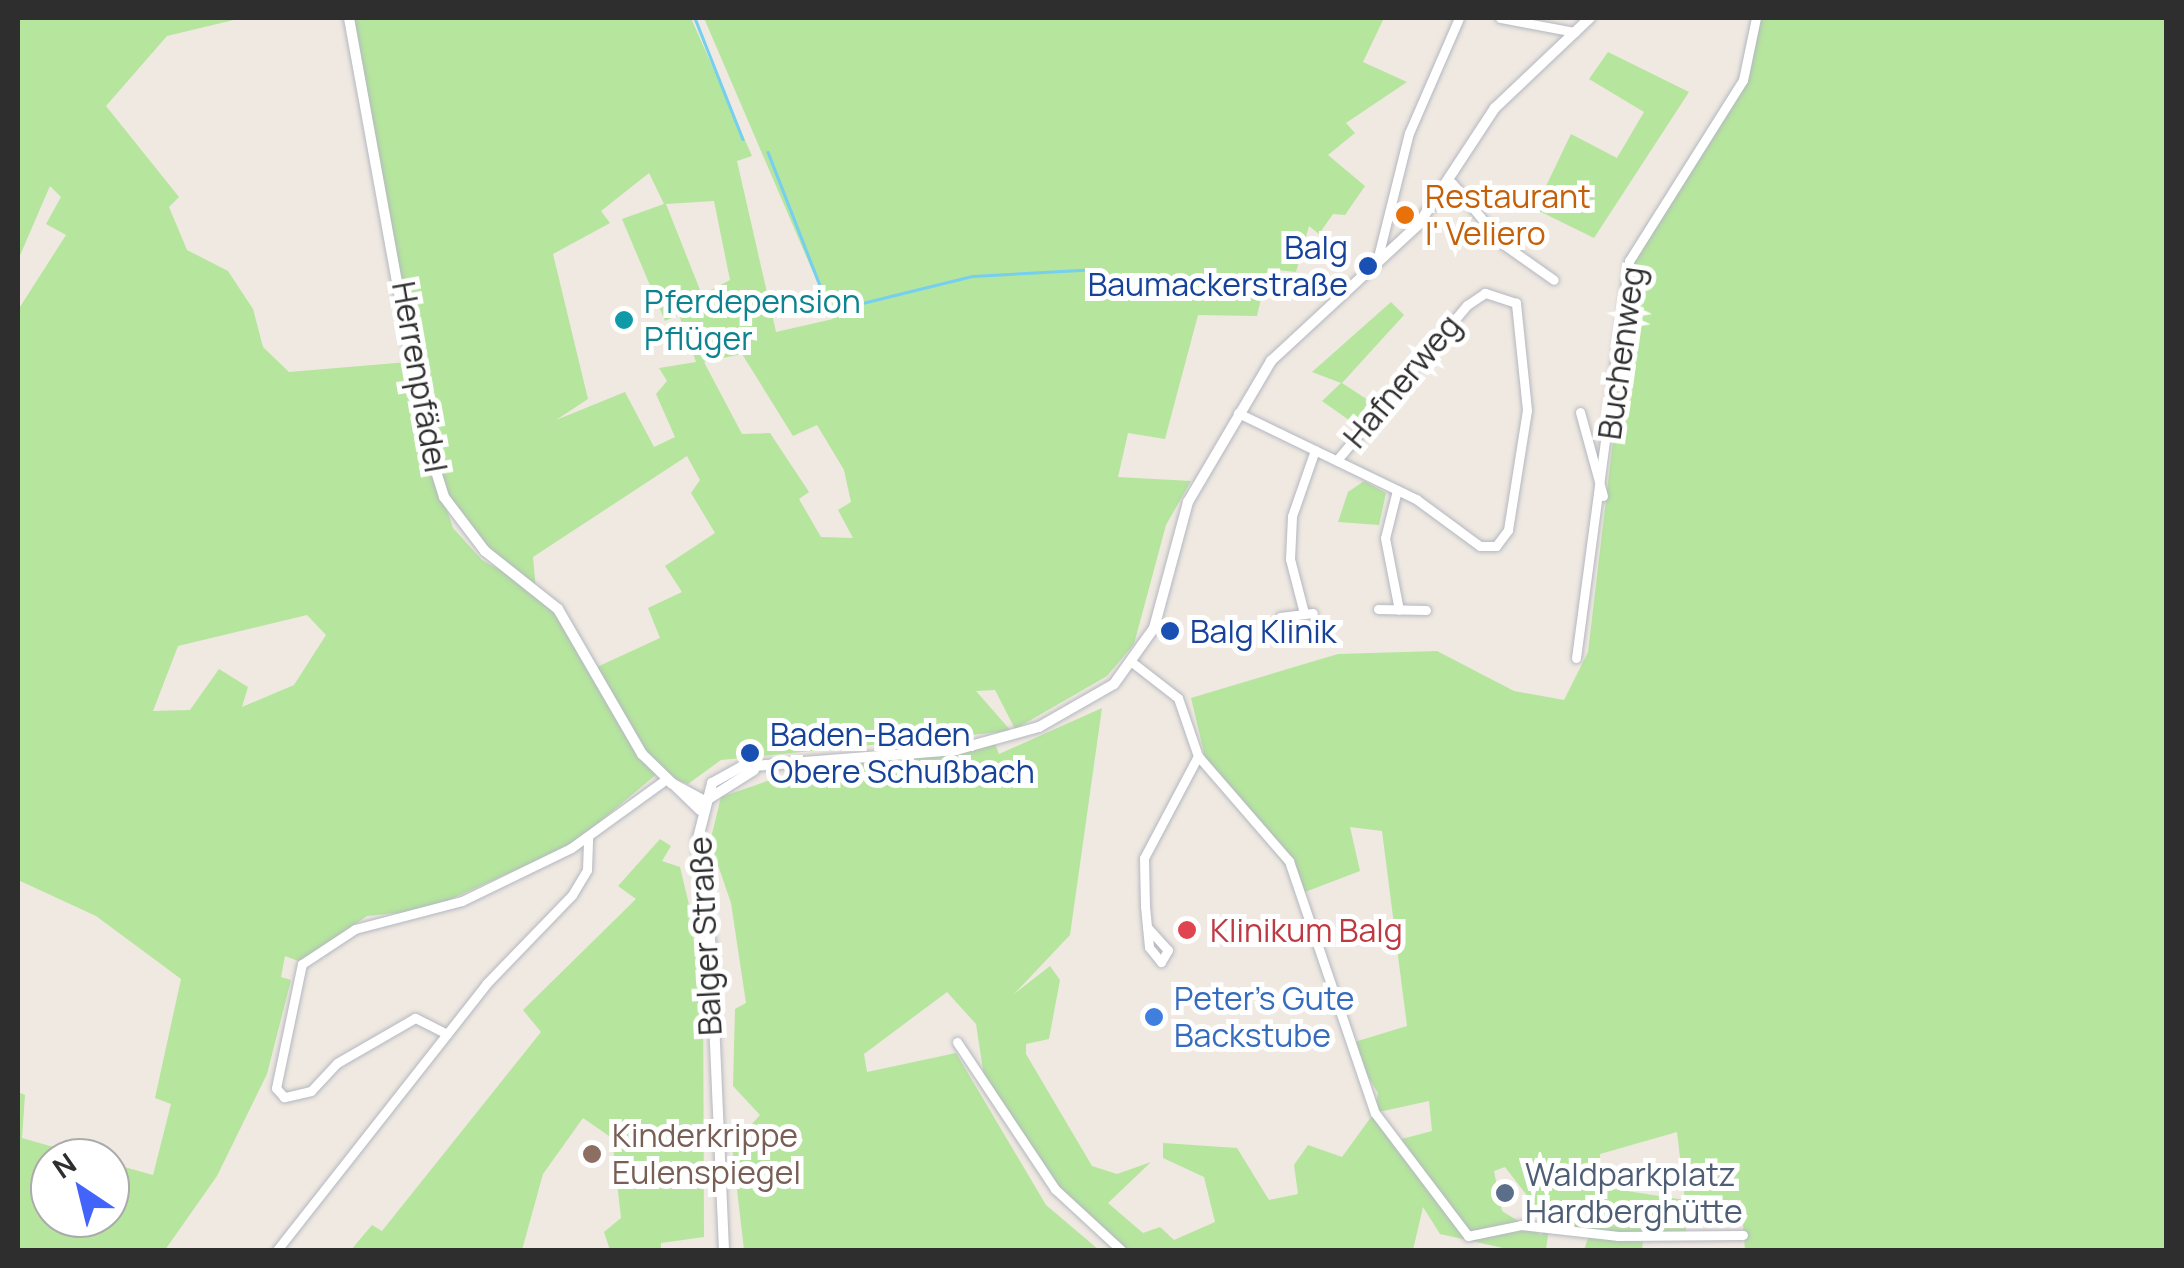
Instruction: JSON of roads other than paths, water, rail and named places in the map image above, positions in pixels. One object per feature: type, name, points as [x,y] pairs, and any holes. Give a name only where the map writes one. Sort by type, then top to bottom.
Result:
[{"type":"street","name":"Herrenpfädel","points":[[349,18],[424,436],[444,498],[485,551],[574,631],[665,780],[702,806]]},
{"type":"street","points":[[1376,261],[1409,132],[1459,18]]},
{"type":"street","points":[[1500,18],[1576,32]]},
{"type":"street","points":[[1590,18],[1495,108],[1452,182],[1376,261],[1287,340],[1238,413],[1178,524],[1156,623],[1133,663],[1178,698],[1198,756],[1305,892],[1374,1113],[1468,1236],[1500,1235],[1521,1224],[1618,1236],[1743,1235]]},
{"type":"street","name":"Buchenweg","points":[[1576,658],[1603,496],[1629,261],[1742,80],[1756,18]]},
{"type":"street","points":[[1452,182],[1503,244],[1554,280]]},
{"type":"street","name":"Hafnerweg","points":[[1337,460],[1467,305],[1502,294],[1524,318],[1527,410],[1499,544],[1480,546],[1397,490]]},
{"type":"street","points":[[1580,412],[1603,496]]},
{"type":"street","points":[[1238,413],[1397,490],[1385,538],[1400,610]]},
{"type":"street","points":[[1280,616],[1308,613],[1290,560],[1292,516],[1315,450]]},
{"type":"street","points":[[1378,609],[1426,610]]},
{"type":"street","name":"Balger Straße","points":[[724,1250],[702,806],[718,778],[761,767],[1013,736],[1086,703],[1133,663]]},
{"type":"street","points":[[1148,928],[1144,858],[1198,756]]},
{"type":"street","points":[[449,1030],[414,1018],[337,1063],[311,1091],[284,1097],[276,1088],[297,971],[367,924],[462,902],[588,837],[665,780]]},
{"type":"street","points":[[277,1250],[449,1030],[572,895],[587,870],[588,837]]},
{"type":"street","points":[[957,1042],[1055,1189],[1121,1250]]},
{"type":"waterway","points":[[695,18],[743,139]]},
{"type":"waterway","points":[[768,152],[830,311],[973,276],[1098,269]]},
{"type":"place","name":"Restaurant I' Veliero","points":[[1405,215]]},
{"type":"place","name":"Balg Baumackerstraße","points":[[1368,266]]},
{"type":"place","name":"Pferdepension Pflüger","points":[[624,320]]},
{"type":"place","name":"Balg Klinik","points":[[1170,631]]},
{"type":"place","name":"Baden-Baden Obere Schußbach","points":[[750,753]]},
{"type":"place","name":"Klinikum Balg","points":[[1187,930]]},
{"type":"place","name":"Peter's Gute Backstube","points":[[1154,1017]]},
{"type":"place","name":"Kinderkrippe Eulenspiegel","points":[[592,1154]]},
{"type":"place","name":"Waldparkplatz Hardberghütte","points":[[1505,1193]]}]
